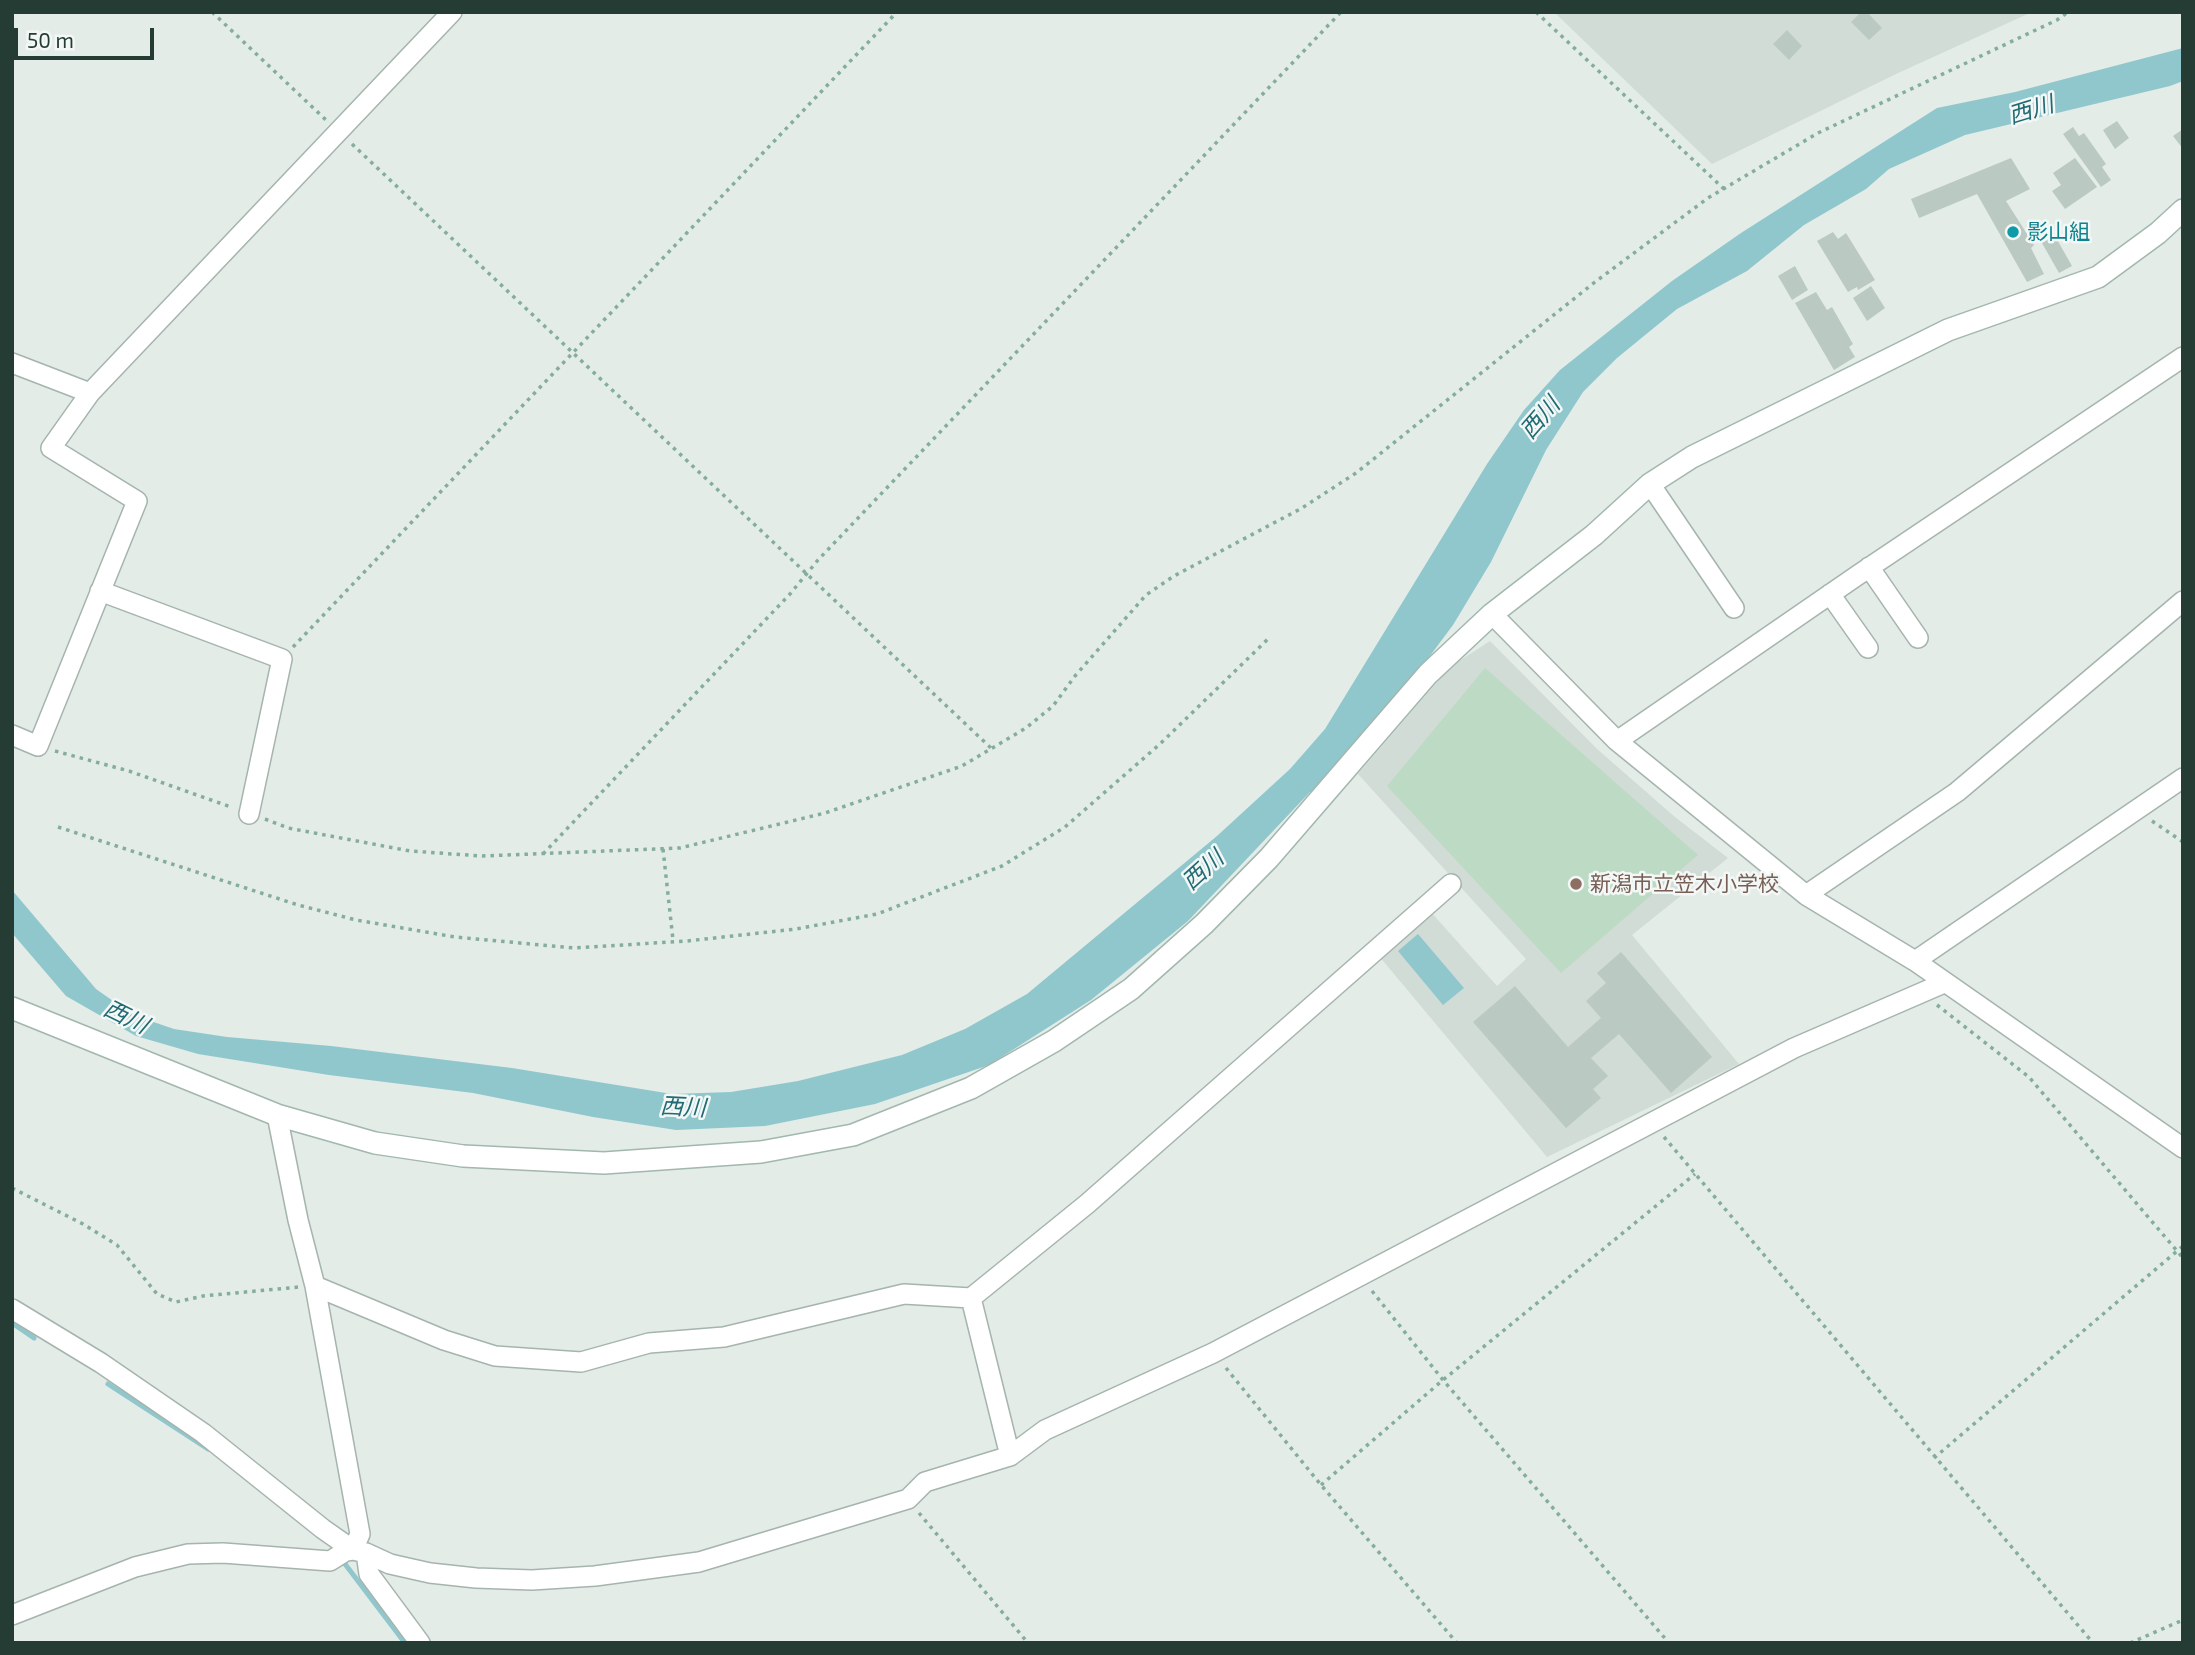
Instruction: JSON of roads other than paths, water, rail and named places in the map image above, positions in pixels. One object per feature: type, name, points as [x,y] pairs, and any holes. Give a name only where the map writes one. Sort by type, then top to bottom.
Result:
[{"type":"street","points":[[12,735],[38,746],[137,501],[51,448],[90,393],[452,12]]},
{"type":"street","points":[[12,1008],[277,1115],[375,1143],[463,1156],[604,1163],[761,1152],[853,1135],[971,1088],[1054,1041],[1130,989],[1204,924],[1269,858],[1428,674],[1492,614],[1594,535],[1650,484],[1692,457],[1948,330],[2098,277],[2158,233],[2183,210]]},
{"type":"street","points":[[1617,741],[1869,567],[2183,357]]},
{"type":"street","points":[[12,363],[90,393]]},
{"type":"street","points":[[1650,484],[1734,608]]},
{"type":"street","points":[[1869,567],[1918,638]]},
{"type":"street","points":[[100,591],[282,659],[249,814]]},
{"type":"street","points":[[1830,594],[1868,649]]},
{"type":"street","points":[[1806,895],[1957,792],[2183,601]]},
{"type":"street","points":[[1492,614],[1617,741],[1806,895],[1915,961],[2183,1148]]},
{"type":"street","points":[[1915,961],[2183,778]]},
{"type":"street","points":[[315,1286],[444,1340],[495,1356],[581,1362],[649,1343],[723,1337],[904,1294],[971,1298],[1087,1204],[1451,884]]},
{"type":"street","points":[[12,1615],[135,1567],[188,1554],[223,1553],[330,1561],[350,1553],[430,1573],[476,1578],[533,1580],[595,1576],[699,1562],[908,1499],[925,1482],[1010,1456],[1045,1430],[1213,1353],[1794,1048],[1944,983]]},
{"type":"street","points":[[277,1115],[298,1220],[315,1286],[360,1534],[350,1553]]},
{"type":"street","points":[[971,1298],[1010,1456]]},
{"type":"street","points":[[12,1309],[101,1363],[203,1433],[323,1529],[369,1574],[421,1643]]},
{"type":"water","name":"西川","points":[[2183,48],[2183,81],[1965,135],[1889,169],[1866,189],[1804,225],[1747,271],[1677,309],[1617,358],[1583,392],[1546,450],[1491,562],[1453,625],[1412,680],[1320,792],[1310,792],[1188,921],[1091,1000],[989,1065],[875,1104],[765,1126],[676,1130],[473,1093],[329,1075],[198,1054],[136,1036],[66,996],[12,933],[12,890],[96,989],[133,1015],[174,1029],[227,1037],[331,1046],[512,1068],[672,1094],[731,1092],[798,1081],[902,1055],[965,1029],[1027,994],[1217,836],[1290,769],[1325,729],[1487,464],[1524,410],[1560,370],[1672,281],[1741,233],[1937,108],[2015,92]]},
{"type":"water","points":[[1418,934],[1464,988],[1443,1005],[1398,951]]},
{"type":"waterway","points":[[12,1323],[34,1338]]},
{"type":"waterway","points":[[108,1384],[208,1449]]},
{"type":"waterway","points":[[342,1560],[405,1643]]},
{"type":"place","name":"影山組","points":[[2013,232]]},
{"type":"place","name":"新潟市立笠木小学校","points":[[1576,884]]}]
